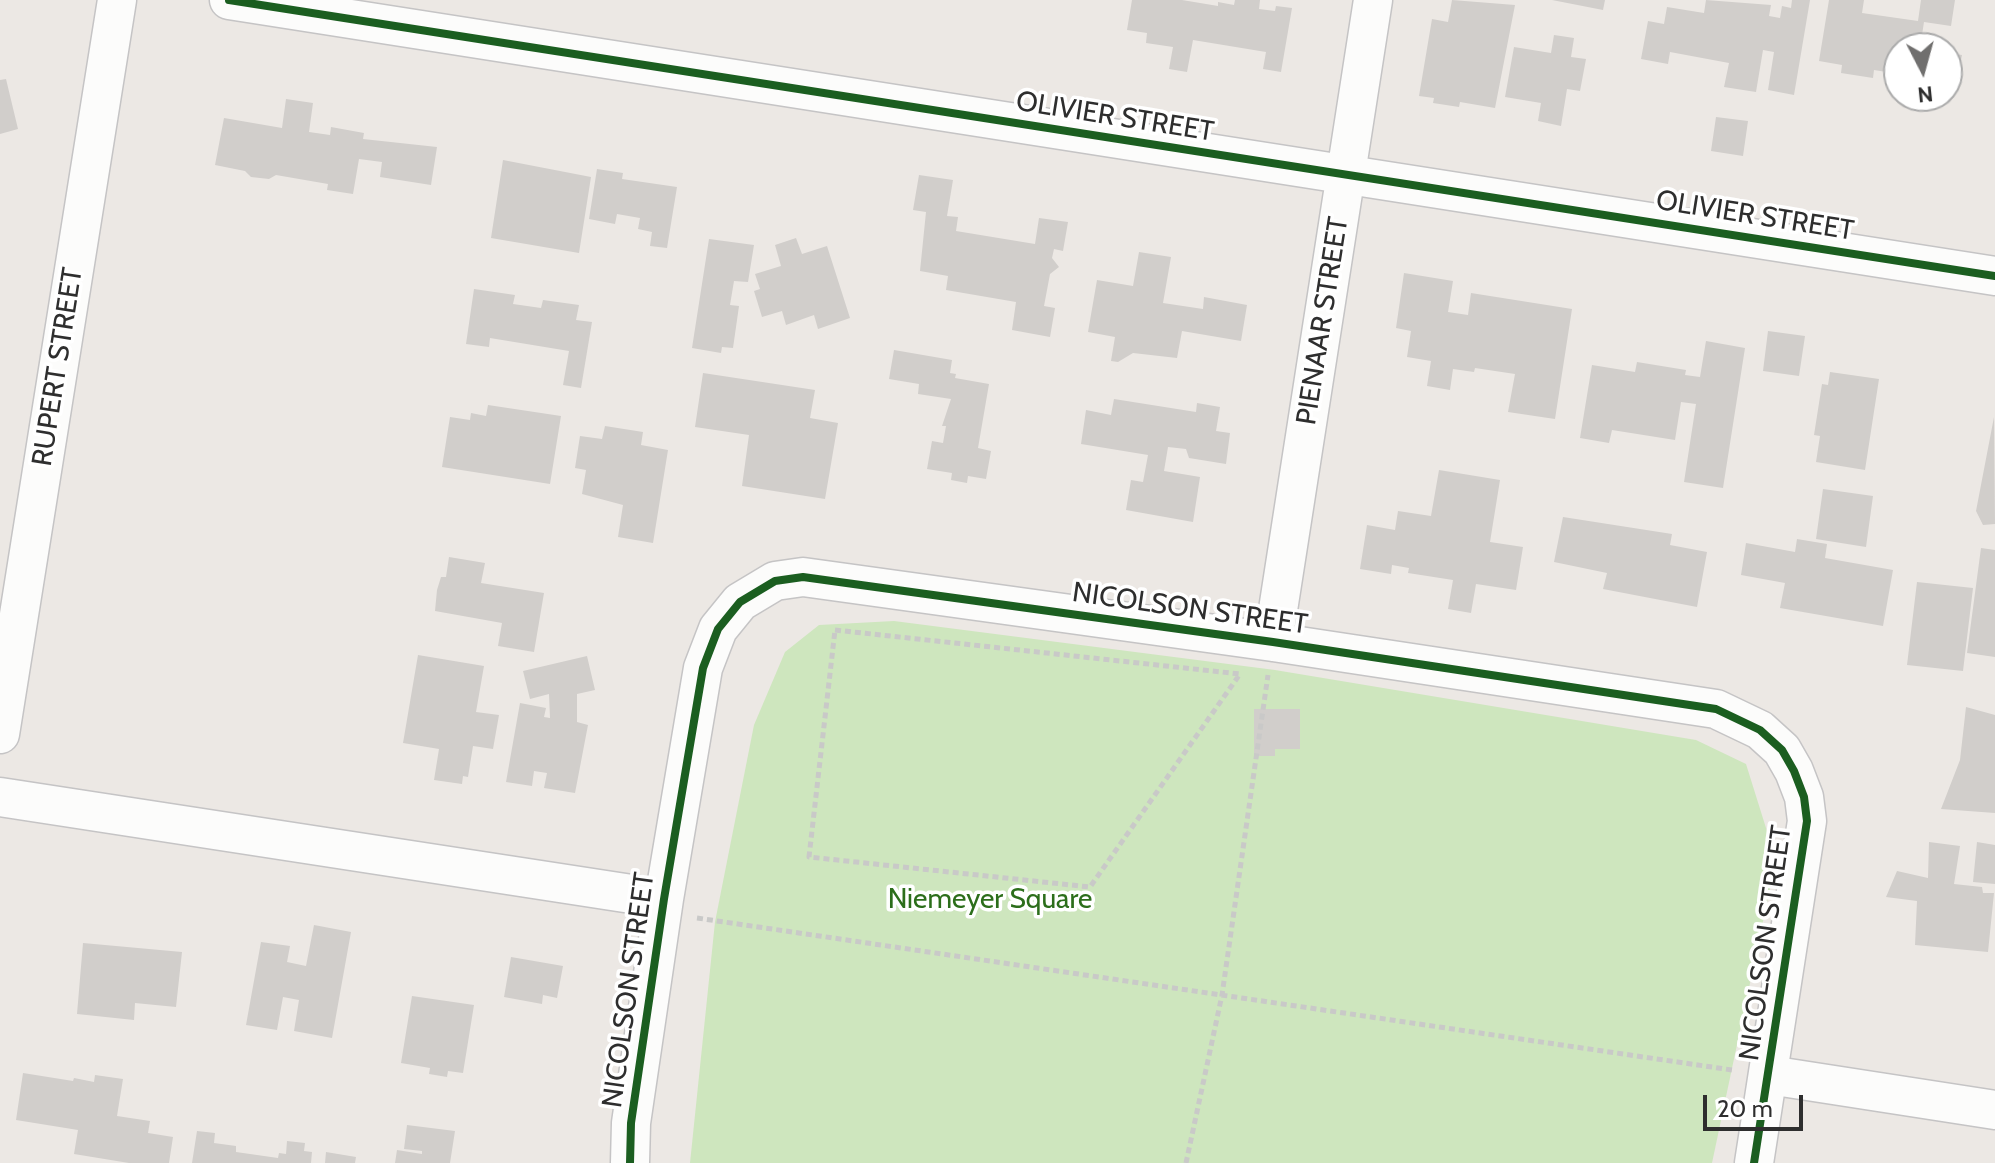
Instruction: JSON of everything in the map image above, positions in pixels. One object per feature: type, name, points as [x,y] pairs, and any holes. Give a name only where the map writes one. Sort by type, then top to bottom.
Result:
[{"type":"street","name":"RUPERT STREET","points":[[0,734],[117,0]]},
{"type":"street","name":"OLIVIER STREET","points":[[229,0],[1995,276]]},
{"type":"street","name":"PIENAAR STREET","points":[[1273,642],[1373,0]]},
{"type":"street","name":"NICOLSON STREET","points":[[630,1163],[631,1123],[664,899],[710,646],[718,629],[740,602],[775,581],[823,577],[1716,709],[1740,718],[1771,739],[1794,771],[1804,797],[1807,821],[1754,1163]]},
{"type":"street","name":"NICOLSON STREET","points":[[0,797],[664,899]]},
{"type":"street","name":"NICOLSON STREET","points":[[1769,1075],[1995,1110]]},
{"type":"path","points":[[835,630],[1240,674],[1090,887],[809,857],[835,630]]},
{"type":"path","points":[[1186,1163],[1222,995],[1273,642]]},
{"type":"path","points":[[664,899],[684,916],[1769,1075]]},
{"type":"green space","name":"Niemeyer Square","points":[[894,621],[1275,670],[1696,740],[1746,764],[1776,860],[1712,1163],[690,1163],[715,922],[754,725],[785,652],[819,625]]},
{"type":"building","points":[[1132,0],[1182,0],[1218,6],[1218,2],[1234,5],[1235,0],[1260,0],[1259,9],[1275,11],[1276,6],[1292,8],[1281,72],[1263,69],[1266,52],[1193,40],[1187,72],[1169,69],[1173,47],[1146,43],[1147,33],[1127,30]]},
{"type":"building","points":[[1452,0],[1515,5],[1495,108],[1460,102],[1459,107],[1433,103],[1434,98],[1419,96],[1432,19],[1448,22]]},
{"type":"building","points":[[1552,0],[1605,0],[1603,10]]},
{"type":"building","points":[[1706,0],[1771,5],[1769,16],[1780,18],[1782,6],[1791,8],[1792,0],[1810,0],[1794,95],[1768,90],[1774,52],[1763,50],[1756,92],[1724,87],[1729,63],[1670,52],[1668,64],[1641,59],[1648,21],[1664,24],[1667,7],[1704,13]]},
{"type":"building","points":[[1829,0],[1864,0],[1862,13],[1918,21],[1921,0],[1955,0],[1951,26],[1924,22],[1922,32],[1883,32],[1883,71],[1874,70],[1873,78],[1841,73],[1842,65],[1819,61]]},
{"type":"building","points":[[1554,35],[1574,38],[1571,57],[1586,59],[1580,91],[1567,89],[1561,126],[1538,121],[1541,103],[1505,97],[1514,47],[1551,53]]},
{"type":"building","points":[[6,79],[18,129],[0,134],[0,80]]},
{"type":"building","points":[[286,99],[313,103],[309,132],[330,135],[331,127],[364,133],[363,139],[437,147],[431,185],[380,177],[382,162],[359,159],[353,194],[327,190],[328,184],[276,175],[269,179],[251,177],[245,171],[215,165],[224,118],[282,128]]},
{"type":"building","points":[[1716,117],[1748,121],[1743,156],[1711,151]]},
{"type":"building","points":[[503,160],[591,177],[579,253],[491,238]]},
{"type":"building","points":[[597,169],[623,173],[622,179],[677,187],[667,248],[650,246],[652,232],[638,229],[640,218],[617,214],[615,224],[589,219]]},
{"type":"building","points":[[919,175],[953,180],[947,216],[958,217],[956,231],[1035,244],[1039,218],[1068,222],[1063,251],[1054,249],[1052,258],[1059,267],[1050,274],[1044,306],[1055,308],[1050,337],[1012,330],[1016,302],[946,290],[948,276],[920,271],[926,212],[913,210]]},
{"type":"building","points":[[796,238],[802,254],[827,246],[850,318],[818,329],[814,315],[786,325],[782,311],[762,317],[754,291],[760,289],[755,274],[781,266],[775,245]]},
{"type":"building","points":[[709,239],[754,245],[748,282],[734,281],[730,305],[739,306],[733,348],[722,347],[721,353],[692,348]]},
{"type":"building","points":[[1139,252],[1171,257],[1163,303],[1203,309],[1204,297],[1247,305],[1241,341],[1182,331],[1177,358],[1133,353],[1118,362],[1111,361],[1115,337],[1088,332],[1097,280],[1133,286]]},
{"type":"building","points":[[1404,273],[1453,281],[1448,312],[1468,315],[1471,293],[1572,309],[1555,419],[1508,412],[1515,374],[1475,368],[1474,372],[1453,369],[1450,390],[1427,386],[1431,361],[1407,357],[1411,331],[1396,328]]},
{"type":"building","points":[[474,289],[515,295],[513,304],[541,308],[543,300],[579,305],[576,320],[592,322],[581,388],[563,385],[569,351],[490,338],[489,347],[466,344]]},
{"type":"building","points":[[1768,331],[1805,336],[1799,376],[1763,371]]},
{"type":"building","points":[[1706,341],[1745,348],[1723,488],[1684,482],[1696,404],[1681,402],[1675,440],[1612,430],[1609,443],[1580,438],[1592,365],[1635,372],[1637,362],[1686,370],[1685,375],[1700,377]]},
{"type":"building","points":[[894,350],[952,360],[950,373],[956,374],[955,378],[989,384],[978,448],[991,451],[986,479],[968,476],[967,483],[951,480],[952,473],[927,469],[932,441],[943,443],[946,426],[942,426],[951,399],[918,394],[919,384],[889,379]]},
{"type":"building","points":[[1830,372],[1879,379],[1865,470],[1816,462],[1820,436],[1814,435],[1822,384],[1828,385]]},
{"type":"building","points":[[703,373],[815,390],[810,418],[838,423],[825,499],[742,486],[749,435],[695,427]]},
{"type":"building","points":[[1114,399],[1196,412],[1197,403],[1220,407],[1216,431],[1230,433],[1226,464],[1189,458],[1186,449],[1168,447],[1164,471],[1200,477],[1193,522],[1126,510],[1131,480],[1143,482],[1148,455],[1081,444],[1086,410],[1111,415]]},
{"type":"building","points":[[488,405],[561,416],[550,484],[442,467],[450,417],[470,420],[471,413],[486,416]]},
{"type":"building","points":[[1994,417],[1995,524],[1983,525],[1976,511]]},
{"type":"building","points":[[605,426],[643,432],[641,445],[668,450],[653,543],[618,537],[623,505],[582,494],[586,470],[575,468],[580,436],[602,439]]},
{"type":"building","points":[[1439,470],[1500,480],[1490,542],[1523,547],[1516,590],[1476,584],[1471,613],[1448,609],[1453,580],[1408,573],[1409,568],[1392,565],[1391,574],[1360,569],[1367,525],[1395,530],[1398,511],[1431,516]]},
{"type":"building","points":[[1823,489],[1873,496],[1866,547],[1816,539]]},
{"type":"building","points":[[1563,517],[1672,534],[1670,545],[1707,552],[1697,607],[1603,589],[1607,573],[1554,562]]},
{"type":"building","points":[[1797,539],[1827,544],[1825,558],[1893,570],[1883,626],[1780,608],[1785,583],[1741,575],[1746,543],[1795,552]]},
{"type":"building","points":[[1981,548],[1995,550],[1995,657],[1967,653]]},
{"type":"building","points":[[449,557],[485,563],[481,583],[544,593],[534,652],[498,646],[502,623],[435,611],[437,590],[441,577],[446,577]]},
{"type":"building","points":[[1917,582],[1973,588],[1963,671],[1907,665]]},
{"type":"building","points":[[418,655],[484,666],[476,712],[499,715],[493,749],[473,746],[468,777],[463,776],[462,784],[434,780],[439,749],[403,743]]},
{"type":"building","points":[[587,656],[595,690],[577,694],[577,722],[588,725],[575,793],[544,788],[547,773],[534,771],[532,786],[506,782],[520,703],[546,708],[544,717],[550,718],[549,694],[530,699],[523,671]]},
{"type":"building","points":[[1966,707],[1995,715],[1995,813],[1941,809],[1960,760]]},
{"type":"building","points":[[1254,709],[1300,709],[1300,749],[1275,749],[1275,756],[1254,756]]},
{"type":"building","points":[[1929,842],[1960,846],[1954,884],[1982,887],[1983,893],[1994,893],[1988,952],[1915,945],[1917,901],[1886,897],[1897,871],[1928,878]]},
{"type":"building","points":[[1977,842],[1995,845],[1995,884],[1973,882]]},
{"type":"building","points":[[314,925],[351,932],[332,1038],[294,1031],[299,1000],[283,997],[277,1030],[246,1025],[261,942],[290,946],[287,962],[306,966]]},
{"type":"building","points":[[83,943],[182,952],[176,1007],[135,1003],[134,1020],[77,1014]]},
{"type":"building","points":[[511,957],[563,966],[557,998],[543,995],[542,1004],[504,997]]},
{"type":"building","points":[[412,996],[474,1005],[463,1073],[448,1071],[447,1077],[429,1074],[430,1068],[401,1063]]},
{"type":"building","points":[[23,1073],[73,1081],[74,1078],[94,1082],[95,1075],[123,1079],[117,1116],[150,1121],[148,1133],[173,1137],[169,1163],[129,1163],[74,1154],[78,1130],[16,1120]]},
{"type":"building","points":[[407,1125],[455,1131],[450,1163],[395,1163],[397,1150],[422,1154],[422,1151],[404,1149]]},
{"type":"building","points":[[197,1131],[215,1133],[214,1143],[236,1146],[236,1152],[278,1158],[279,1153],[286,1154],[287,1141],[305,1143],[304,1151],[312,1152],[311,1163],[192,1163]]},
{"type":"building","points":[[326,1152],[356,1157],[355,1163],[325,1163]]},
{"type":"cycle path","points":[[229,0],[1995,276]]},
{"type":"cycle path","points":[[630,1163],[631,1123],[664,899],[703,668],[718,629],[740,602],[775,581],[803,577],[1273,642],[1716,709],[1760,730],[1782,750],[1794,771],[1804,797],[1807,821],[1754,1163]]}]
